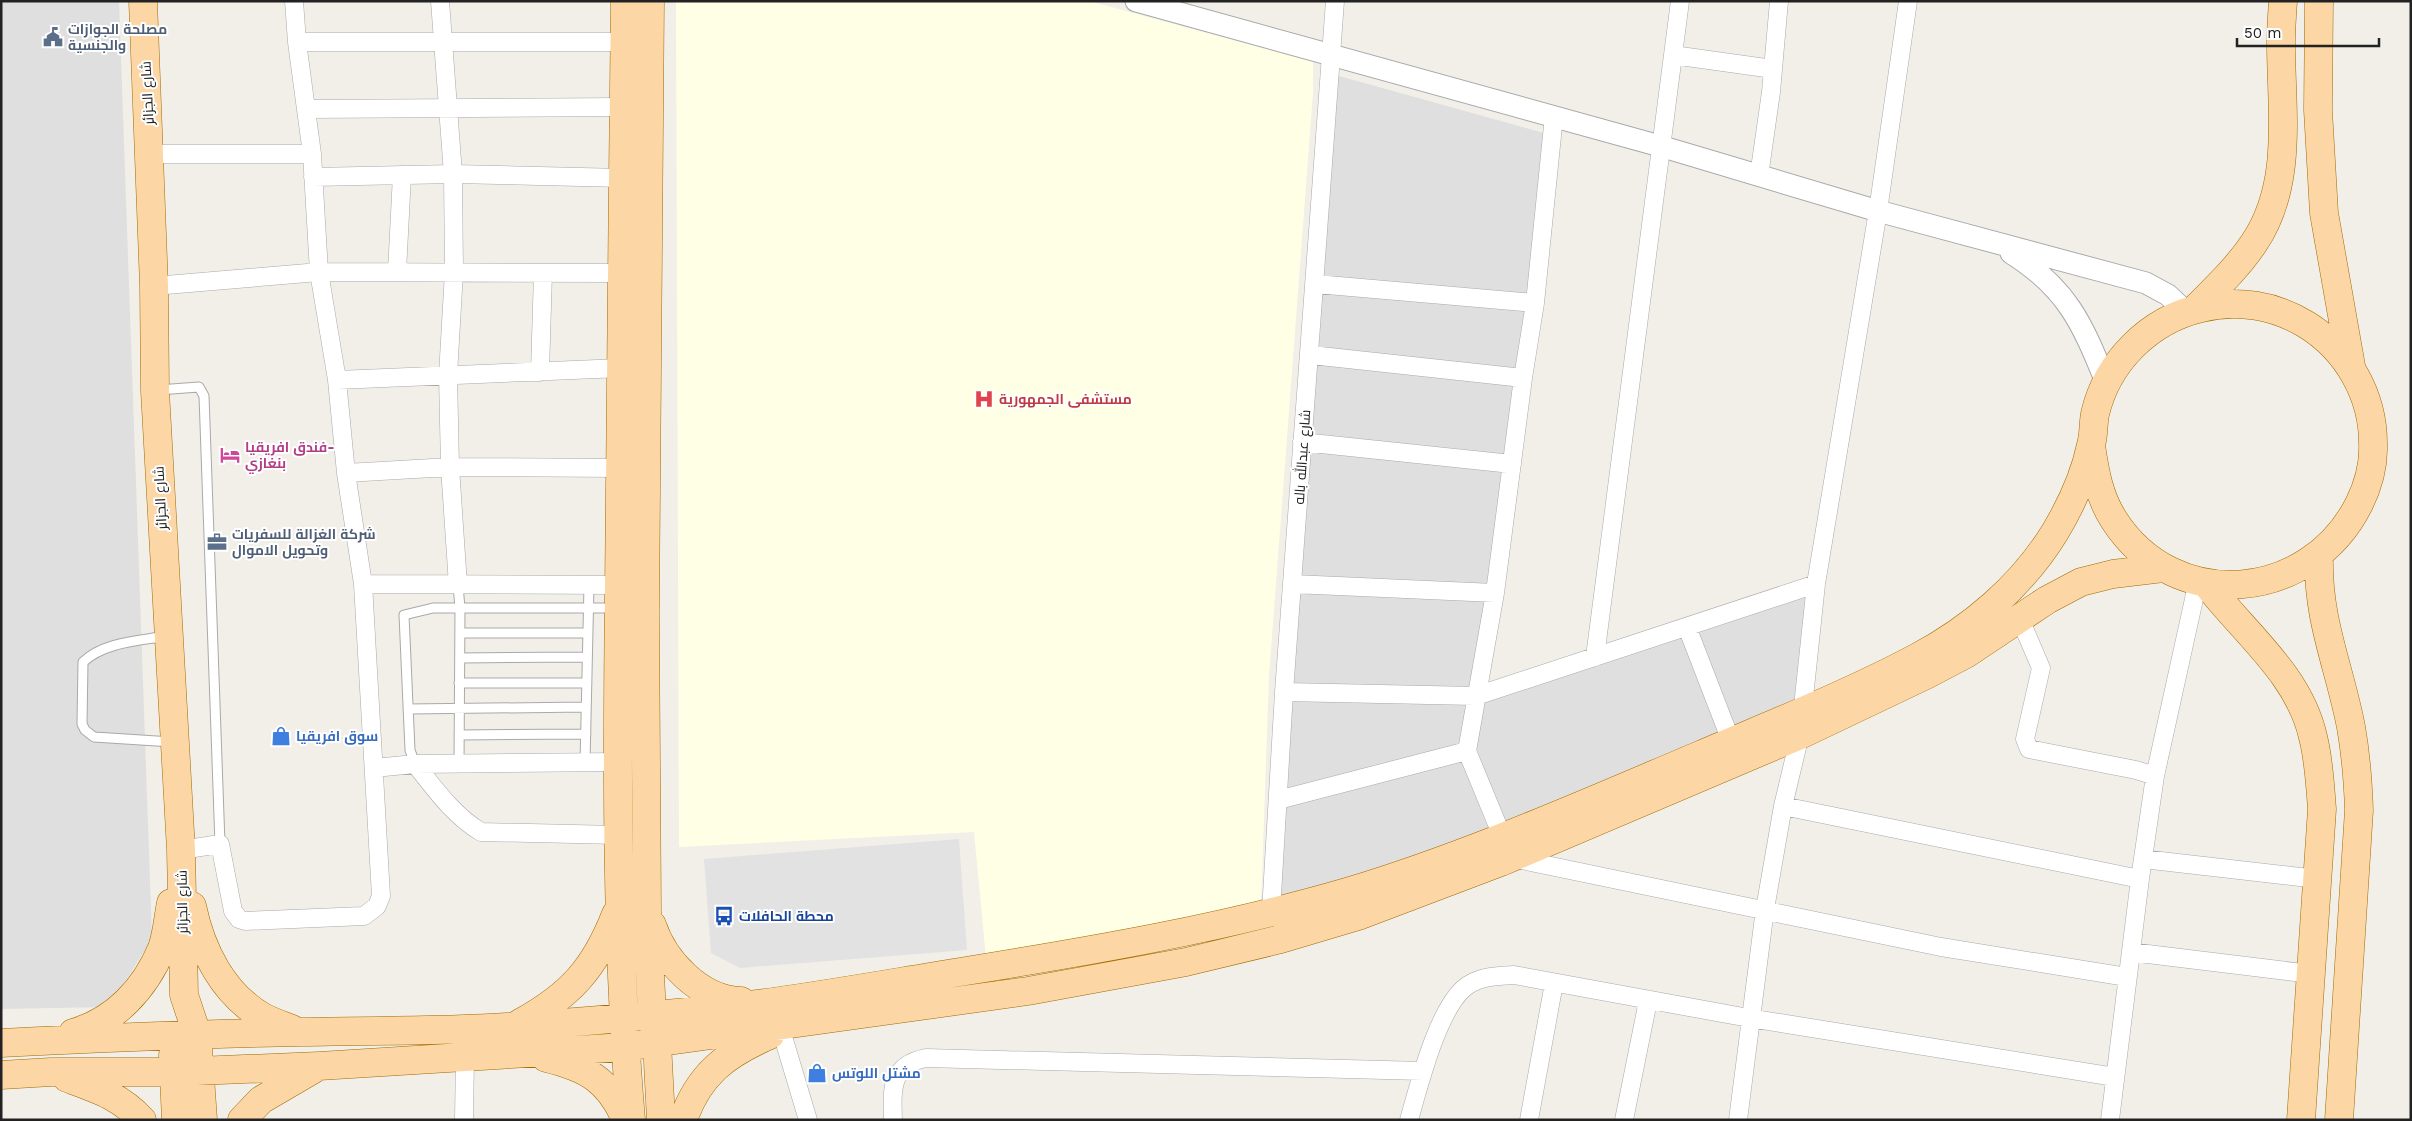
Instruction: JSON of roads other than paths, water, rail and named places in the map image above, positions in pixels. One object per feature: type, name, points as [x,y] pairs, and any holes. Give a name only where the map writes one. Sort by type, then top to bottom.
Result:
[{"type":"main road","name":"شارع الجزائر","points":[[143,1],[150,154],[155,391],[181,850],[186,1071],[176,1120]]},
{"type":"main road","points":[[625,1],[619,468],[632,604],[652,1015],[657,1043],[660,1120]]},
{"type":"main road","points":[[631,1120],[625,1047],[619,906],[617,762],[632,604],[650,1]]},
{"type":"main road","points":[[2191,310],[2254,243],[2269,215],[2280,178],[2283,133],[2281,42],[2283,1]]},
{"type":"main road","points":[[2091,446],[2096,482],[2111,516],[2134,546],[2163,568],[2202,582],[2236,586],[2266,582],[2294,571],[2319,555],[2348,525],[2367,488],[2374,447],[2368,405],[2351,367],[2324,213],[2318,110],[2319,1]]},
{"type":"main road","points":[[1,1043],[184,1034],[512,1027],[652,1015],[770,1002],[1160,938],[1271,912],[1507,847],[1596,799],[1731,741],[1802,723],[1919,657],[1959,632],[1995,604],[2031,566],[2058,527],[2078,484],[2091,446],[2095,413],[2106,382],[2121,359],[2139,339],[2161,323],[2191,310],[2221,304],[2246,304],[2271,309],[2287,315],[2316,331],[2335,347],[2351,367]]},
{"type":"main road","points":[[2319,555],[2318,585],[2327,639],[2349,718],[2357,766],[2359,810],[2340,1120]]},
{"type":"main road","points":[[1,1075],[51,1072],[186,1071],[319,1066],[625,1047],[789,1027],[1028,991],[1186,962],[1277,940],[1361,915],[1507,847],[1958,659],[2047,600],[2081,582],[2113,574],[2163,568]]},
{"type":"main road","points":[[2202,582],[2280,670],[2300,702],[2313,735],[2320,776],[2322,809],[2301,1120]]},
{"type":"main road","points":[[181,850],[197,930],[213,964],[229,988],[246,1005],[264,1018],[298,1032]]},
{"type":"main road","points":[[43,1041],[89,1028],[116,1013],[146,978],[162,947],[181,850]]},
{"type":"main road","points":[[512,1027],[549,1007],[580,979],[604,945],[619,906]]},
{"type":"main road","points":[[647,911],[658,943],[677,970],[704,990],[736,1001],[770,1002]]},
{"type":"main road","points":[[683,1120],[703,1079],[724,1059],[748,1044],[789,1027]]},
{"type":"main road","points":[[525,1053],[580,1068],[603,1084],[620,1106],[626,1120]]},
{"type":"main road","points":[[242,1120],[261,1100],[319,1066]]},
{"type":"main road","name":"شارع الجزائر","points":[[186,1071],[203,1120]]},
{"type":"main road","points":[[51,1072],[100,1090],[128,1104],[142,1120]]},
{"type":"street","points":[[181,850],[220,844],[233,911],[239,919],[364,916],[377,906],[381,896],[363,584],[346,473],[336,380],[319,272],[312,154],[297,42],[294,1]]},
{"type":"street","points":[[440,1],[453,174],[454,272],[448,375],[450,467],[458,585]]},
{"type":"street","points":[[1136,1],[1554,116],[1996,244],[2146,283],[2191,310]]},
{"type":"street","name":"شارع عبدالله باله","points":[[1271,912],[1284,692],[1302,442],[1311,355],[1317,242],[1335,1]]},
{"type":"street","points":[[1595,657],[1680,1]]},
{"type":"street","points":[[1759,176],[1773,68],[1779,1]]},
{"type":"street","points":[[1738,1120],[1749,1018],[1765,909],[1783,806],[1802,723],[1816,584],[1878,211],[1908,1]]},
{"type":"street","points":[[297,42],[624,42]]},
{"type":"street","points":[[1673,55],[1773,68]]},
{"type":"street","points":[[306,109],[624,107]]},
{"type":"street","points":[[1554,116],[1535,303],[1523,378],[1495,594],[1467,751],[1507,847],[1765,909],[1941,947],[2127,977]]},
{"type":"street","points":[[150,154],[312,154]]},
{"type":"street","points":[[313,178],[453,174],[623,178]]},
{"type":"street","points":[[396,272],[402,175]]},
{"type":"street","points":[[1996,244],[2029,265],[2055,287],[2075,313],[2090,341],[2106,382]]},
{"type":"street","points":[[154,286],[319,272],[621,273]]},
{"type":"street","points":[[540,372],[542,273]]},
{"type":"street","points":[[1316,284],[1535,303]]},
{"type":"street","points":[[1311,355],[1523,378]]},
{"type":"street","points":[[336,380],[621,368]]},
{"type":"street","points":[[1302,442],[1512,464]]},
{"type":"street","points":[[346,473],[450,467],[619,468]]},
{"type":"street","points":[[2110,1120],[2127,977],[2155,776],[2202,582]]},
{"type":"street","points":[[363,584],[589,585],[632,604]]},
{"type":"street","points":[[1293,584],[1495,594]]},
{"type":"street","points":[[1284,692],[1476,696],[1816,584]]},
{"type":"street","points":[[2020,619],[2041,668],[2025,739],[2029,749],[2136,770],[2155,776]]},
{"type":"street","points":[[1687,627],[1731,741]]},
{"type":"street","points":[[1278,800],[1467,751]]},
{"type":"street","points":[[374,768],[415,764],[617,762]]},
{"type":"street","points":[[415,764],[452,810],[466,823],[481,832],[618,835]]},
{"type":"street","points":[[1783,806],[2140,879]]},
{"type":"street","points":[[2143,859],[2318,880]]},
{"type":"street","points":[[2131,952],[2311,974]]},
{"type":"street","points":[[1409,1120],[1423,1071],[1444,1017],[1454,999],[1464,988],[1477,980],[1493,976],[1514,975],[1749,1018],[2115,1077]]},
{"type":"street","points":[[1529,1120],[1554,983]]},
{"type":"street","points":[[1624,1120],[1648,1000]]},
{"type":"street","points":[[789,1027],[808,1120]]},
{"type":"street","points":[[464,1120],[465,1056]]},
{"type":"street","points":[[893,1120],[892,1090],[896,1077],[905,1066],[926,1058],[1423,1071]]},
{"type":"lane","points":[[155,391],[199,387],[204,396],[220,844]]},
{"type":"lane","points":[[458,585],[460,608],[459,764]]},
{"type":"lane","points":[[585,763],[589,585]]},
{"type":"lane","points":[[415,764],[410,750],[404,615],[432,608],[588,608],[632,604]]},
{"type":"lane","points":[[460,633],[588,633]]},
{"type":"lane","points":[[168,636],[104,648],[92,654],[83,662],[82,724],[85,730],[94,737],[174,742]]},
{"type":"lane","points":[[460,658],[587,657]]},
{"type":"lane","points":[[460,683],[587,683]]},
{"type":"lane","points":[[408,709],[586,707]]},
{"type":"lane","points":[[459,735],[586,734]]},
{"type":"place","name":"مصلحة الجوازات والجنسية","points":[[53,37]]},
{"type":"place","name":"مستشفى الجمهورية","points":[[984,399]]},
{"type":"place","name":"فندق افريقيا- بنغازي","points":[[230,455]]},
{"type":"place","name":"شركة الغزالة للسفريات وتحويل الاموال","points":[[217,542]]},
{"type":"place","name":"سوق افريقيا","points":[[281,736]]},
{"type":"place","name":"محطة الحافلات","points":[[724,916]]},
{"type":"place","name":"مشتل اللوتس","points":[[817,1073]]}]
